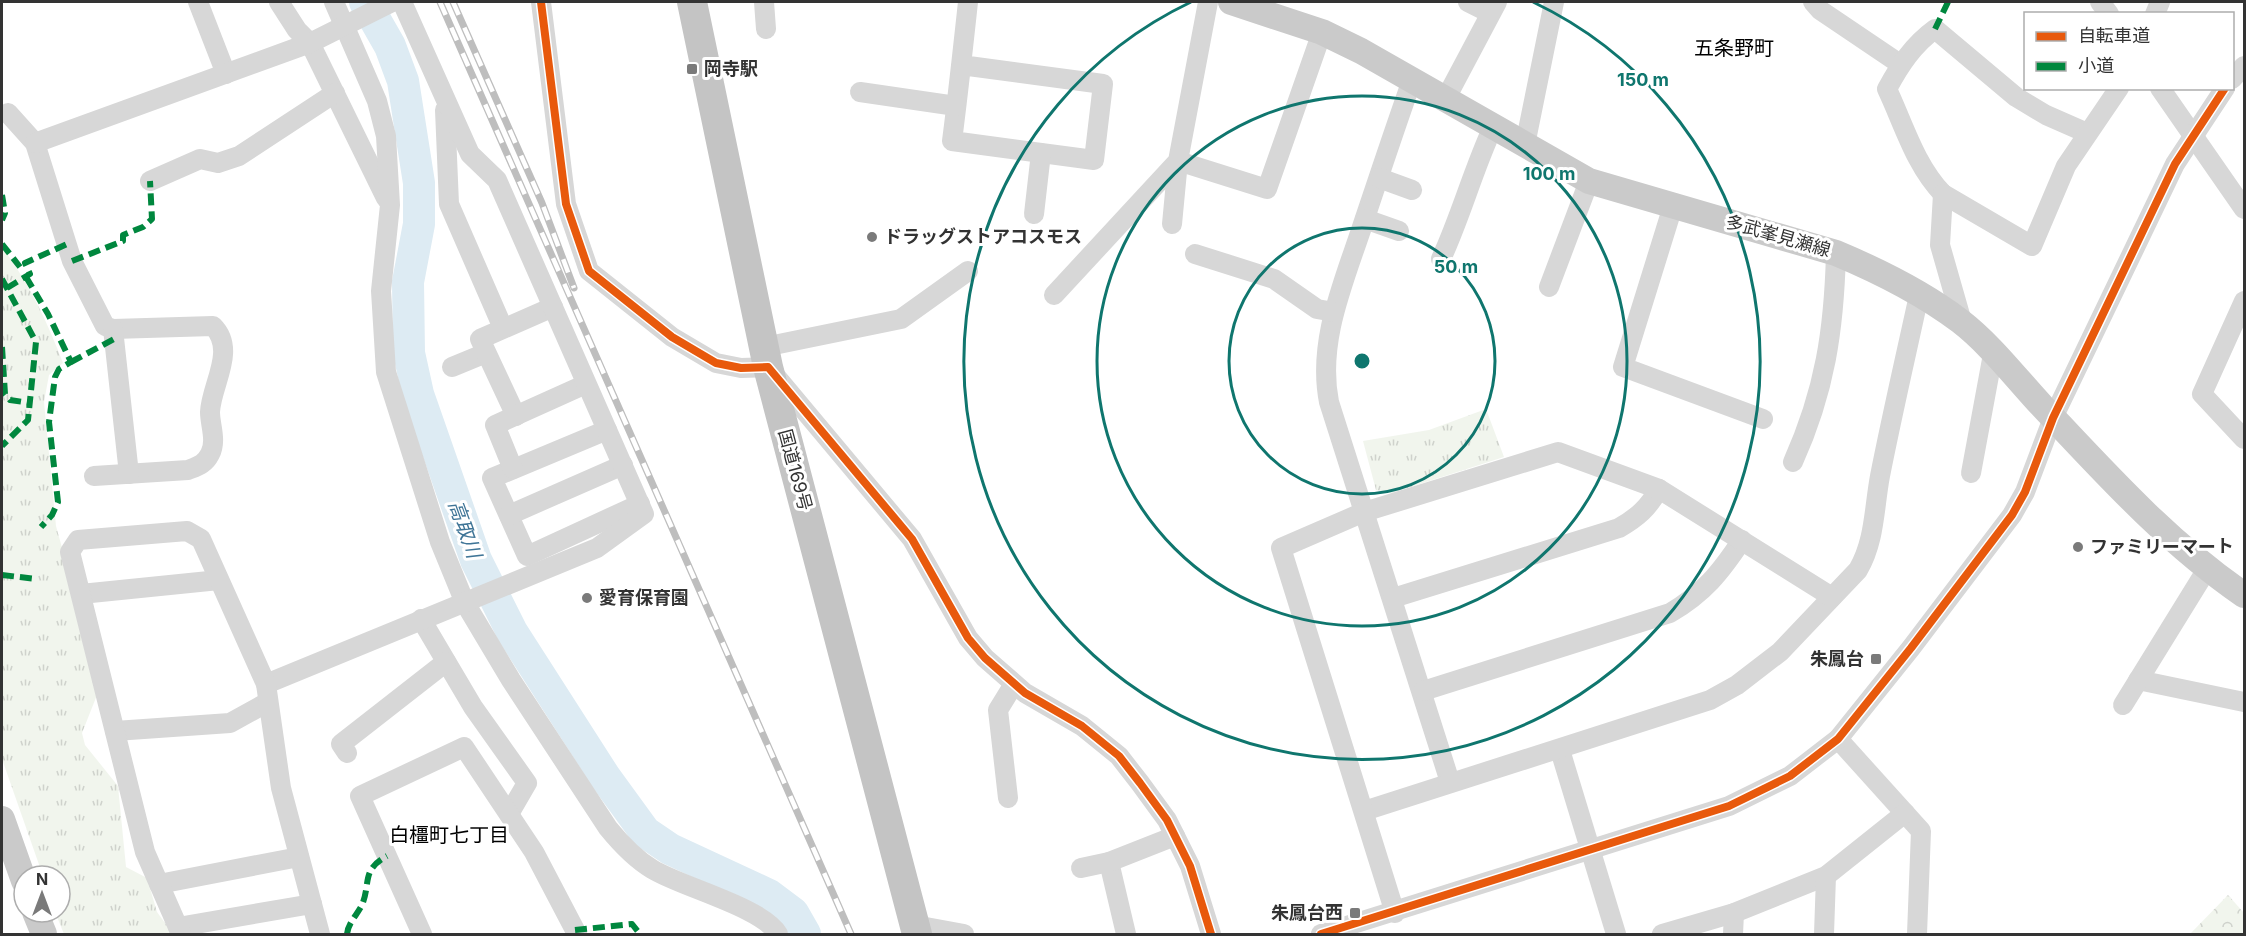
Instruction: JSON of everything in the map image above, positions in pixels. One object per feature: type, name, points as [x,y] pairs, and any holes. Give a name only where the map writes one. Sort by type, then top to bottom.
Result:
[{"type":"highway","name":"国道169号","points":[[692,2],[766,357],[916,930]]},
{"type":"main road","name":"多武峯見瀬線","points":[[1231,2],[1322,32],[1412,80],[1589,181],[1836,253],[1870,267],[1919,295],[1962,322],[2138,508],[2207,569],[2244,595]]},
{"type":"main road","points":[[2,819],[18,864]]},
{"type":"street","points":[[198,2],[226,74]]},
{"type":"street","points":[[279,2],[297,30],[310,43],[390,205]]},
{"type":"street","points":[[334,2],[350,23],[386,136],[390,205],[381,291],[384,354],[389,387],[440,542],[468,601],[517,690],[608,828],[626,850],[653,870],[758,917],[778,934]]},
{"type":"street","points":[[35,143],[310,43],[392,2]]},
{"type":"street","points":[[115,731],[230,723],[267,693],[421,619],[597,548],[644,514],[497,180],[470,154],[402,2]]},
{"type":"street","points":[[541,2],[566,204],[589,271],[672,337],[716,363],[741,368],[766,357],[901,319],[968,271]]},
{"type":"street","points":[[764,2],[766,29]]},
{"type":"street","points":[[961,65],[1103,84],[1094,160],[952,141],[968,2]]},
{"type":"street","points":[[1172,224],[1178,161],[1208,2]]},
{"type":"street","points":[[1445,100],[1493,7],[1468,2]]},
{"type":"street","points":[[1525,145],[1554,2]]},
{"type":"street","points":[[1813,2],[1820,10],[1900,64]]},
{"type":"street","points":[[2087,133],[2046,115],[2016,97],[1935,29],[1922,39],[1900,64],[1887,89],[1917,160],[1930,181],[1943,194],[2032,246],[2066,166],[2087,133],[2113,102],[2119,90]]},
{"type":"street","points":[[1178,161],[1267,189],[1322,32]]},
{"type":"street","points":[[2234,78],[2244,66]]},
{"type":"street","points":[[1412,80],[1334,312],[1326,352],[1324,377],[1329,402],[1423,691],[1450,782]]},
{"type":"street","points":[[2161,90],[2244,209]]},
{"type":"street","points":[[1321,934],[1395,913],[1729,806],[1790,776],[1838,739],[2007,523],[2025,492],[2053,418],[2175,164],[2224,90]]},
{"type":"street","points":[[860,92],[956,106]]},
{"type":"street","points":[[150,181],[200,159],[218,163],[239,156],[335,93]]},
{"type":"street","points":[[445,99],[449,204],[503,328]]},
{"type":"street","points":[[8,113],[35,143],[72,261],[105,326],[113,329],[213,326],[220,332],[222,342],[220,373],[210,410],[213,446],[210,455],[201,465],[188,470],[94,476]]},
{"type":"street","points":[[1442,259],[1463,208],[1475,164],[1493,127]]},
{"type":"street","points":[[1034,214],[1041,153]]},
{"type":"street","points":[[1054,295],[1178,161]]},
{"type":"street","points":[[1379,178],[1413,190]]},
{"type":"street","points":[[1549,287],[1589,181]]},
{"type":"street","points":[[1943,194],[1940,245],[1962,322]]},
{"type":"street","points":[[1673,206],[1623,367],[1763,419]]},
{"type":"street","points":[[1365,219],[1399,231]]},
{"type":"street","points":[[1793,462],[1809,428],[1822,384],[1834,313],[1836,253]]},
{"type":"street","points":[[1195,254],[1274,279],[1317,309],[1334,312]]},
{"type":"street","points":[[1364,811],[1450,782],[1685,710],[1737,686],[1780,652],[1858,570],[1871,541],[1880,477],[1919,295]]},
{"type":"street","points":[[2244,301],[2202,394],[2244,439]]},
{"type":"street","points":[[516,416],[480,339],[553,308]]},
{"type":"street","points":[[113,329],[129,474]]},
{"type":"street","points":[[452,367],[486,353]]},
{"type":"street","points":[[1971,473],[1993,354]]},
{"type":"street","points":[[766,357],[912,539],[968,638],[985,658],[1025,693],[1082,726],[1119,756],[1167,820],[1190,866],[1211,934]]},
{"type":"street","points":[[513,469],[495,425],[586,384]]},
{"type":"street","points":[[607,430],[492,478],[526,556],[640,504]]},
{"type":"street","points":[[1395,913],[1281,548],[1364,512],[1558,452],[1659,489],[1832,597]]},
{"type":"street","points":[[508,515],[622,465]]},
{"type":"street","points":[[1393,598],[1619,528],[1638,518],[1659,489]]},
{"type":"street","points":[[312,904],[179,931],[145,852],[70,552],[78,540],[187,531],[195,533],[201,539],[267,693],[281,788],[299,857],[312,904],[320,934]]},
{"type":"street","points":[[1423,691],[1670,613],[1694,599],[1716,578],[1742,540]]},
{"type":"street","points":[[2123,705],[2207,569]]},
{"type":"street","points":[[81,594],[219,580]]},
{"type":"street","points":[[421,619],[473,707],[527,783],[508,814]]},
{"type":"street","points":[[347,753],[341,744],[446,662]]},
{"type":"street","points":[[2138,680],[2244,702]]},
{"type":"street","points":[[1008,798],[998,710],[1014,684]]},
{"type":"street","points":[[1838,739],[1921,831],[1917,934]]},
{"type":"street","points":[[422,934],[360,796],[464,747],[534,852],[570,933]]},
{"type":"street","points":[[1560,750],[1616,934]]},
{"type":"street","points":[[1662,934],[1734,913],[1826,876],[1905,813]]},
{"type":"street","points":[[1081,868],[1109,862],[1175,836]]},
{"type":"street","points":[[159,884],[299,857]]},
{"type":"street","points":[[1109,862],[1126,934]]},
{"type":"street","points":[[1824,934],[1826,876]]},
{"type":"street","points":[[1733,934],[1734,913]]},
{"type":"street","points":[[916,930],[964,934]]},
{"type":"green space","points":[[2,247],[21,274],[37,303],[63,363],[49,375],[44,402],[56,526],[97,675],[97,695],[82,733],[85,745],[118,786],[126,867],[147,878],[157,912],[173,934],[64,934],[60,924],[72,924],[72,864],[39,864],[2,759]]},
{"type":"green space","points":[[1486,409],[1504,457],[1392,493],[1376,490],[1363,441],[1429,430]]},
{"type":"green space","points":[[2228,895],[2244,913],[2244,934],[2190,934]]},
{"type":"waterway","name":"高取川","points":[[365,2],[390,46],[403,81],[419,183],[419,224],[408,282],[409,353],[418,394],[476,560],[512,632],[605,777],[645,832],[670,849],[769,895],[793,913],[805,934]]},
{"type":"railway","points":[[440,2],[851,934]]},
{"type":"railway","points":[[453,2],[542,203],[574,288]]},
{"type":"marked path","points":[[1935,29],[1948,2]]},
{"type":"marked path","points":[[72,261],[123,241],[123,235],[143,227],[152,219],[150,181]]},
{"type":"marked path","points":[[2,195],[5,213],[2,220]]},
{"type":"marked path","points":[[2,244],[20,267]]},
{"type":"marked path","points":[[7,288],[30,274],[25,263],[67,244]]},
{"type":"marked path","points":[[26,277],[48,314],[71,362],[59,369],[55,377],[49,422],[58,502],[52,515],[41,527]]},
{"type":"marked path","points":[[2,279],[36,342],[28,420],[2,446]]},
{"type":"marked path","points":[[71,362],[114,339]]},
{"type":"marked path","points":[[2,347],[5,394],[10,400],[30,403]]},
{"type":"marked path","points":[[2,575],[37,579]]},
{"type":"marked path","points":[[347,934],[362,905],[373,866],[387,856]]},
{"type":"marked path","points":[[575,930],[632,924],[640,934]]},
{"type":"cycle path","points":[[541,2],[566,204],[589,271],[672,337],[716,363],[741,368],[768,367],[912,539],[968,638],[985,658],[1025,693],[1082,726],[1119,756],[1167,820],[1190,866],[1211,934]]},
{"type":"cycle path","points":[[1321,934],[1729,806],[1790,776],[1838,739],[1911,648],[2012,515],[2025,492],[2053,418],[2175,164],[2224,90]]},
{"type":"place","name":"岡寺駅","points":[[692,69]]},
{"type":"place","name":"ドラッグストアコスモス","points":[[872,237]]},
{"type":"place","name":"ファミリーマート","points":[[2078,547]]},
{"type":"place","name":"愛育保育園","points":[[587,598]]},
{"type":"place","name":"朱鳳台","points":[[1876,659]]},
{"type":"place","name":"朱鳳台西","points":[[1355,913]]},
{"type":"district","name":"五条野町","points":[[1734,48]]},
{"type":"district","name":"白橿町七丁目","points":[[449,835]]}]
